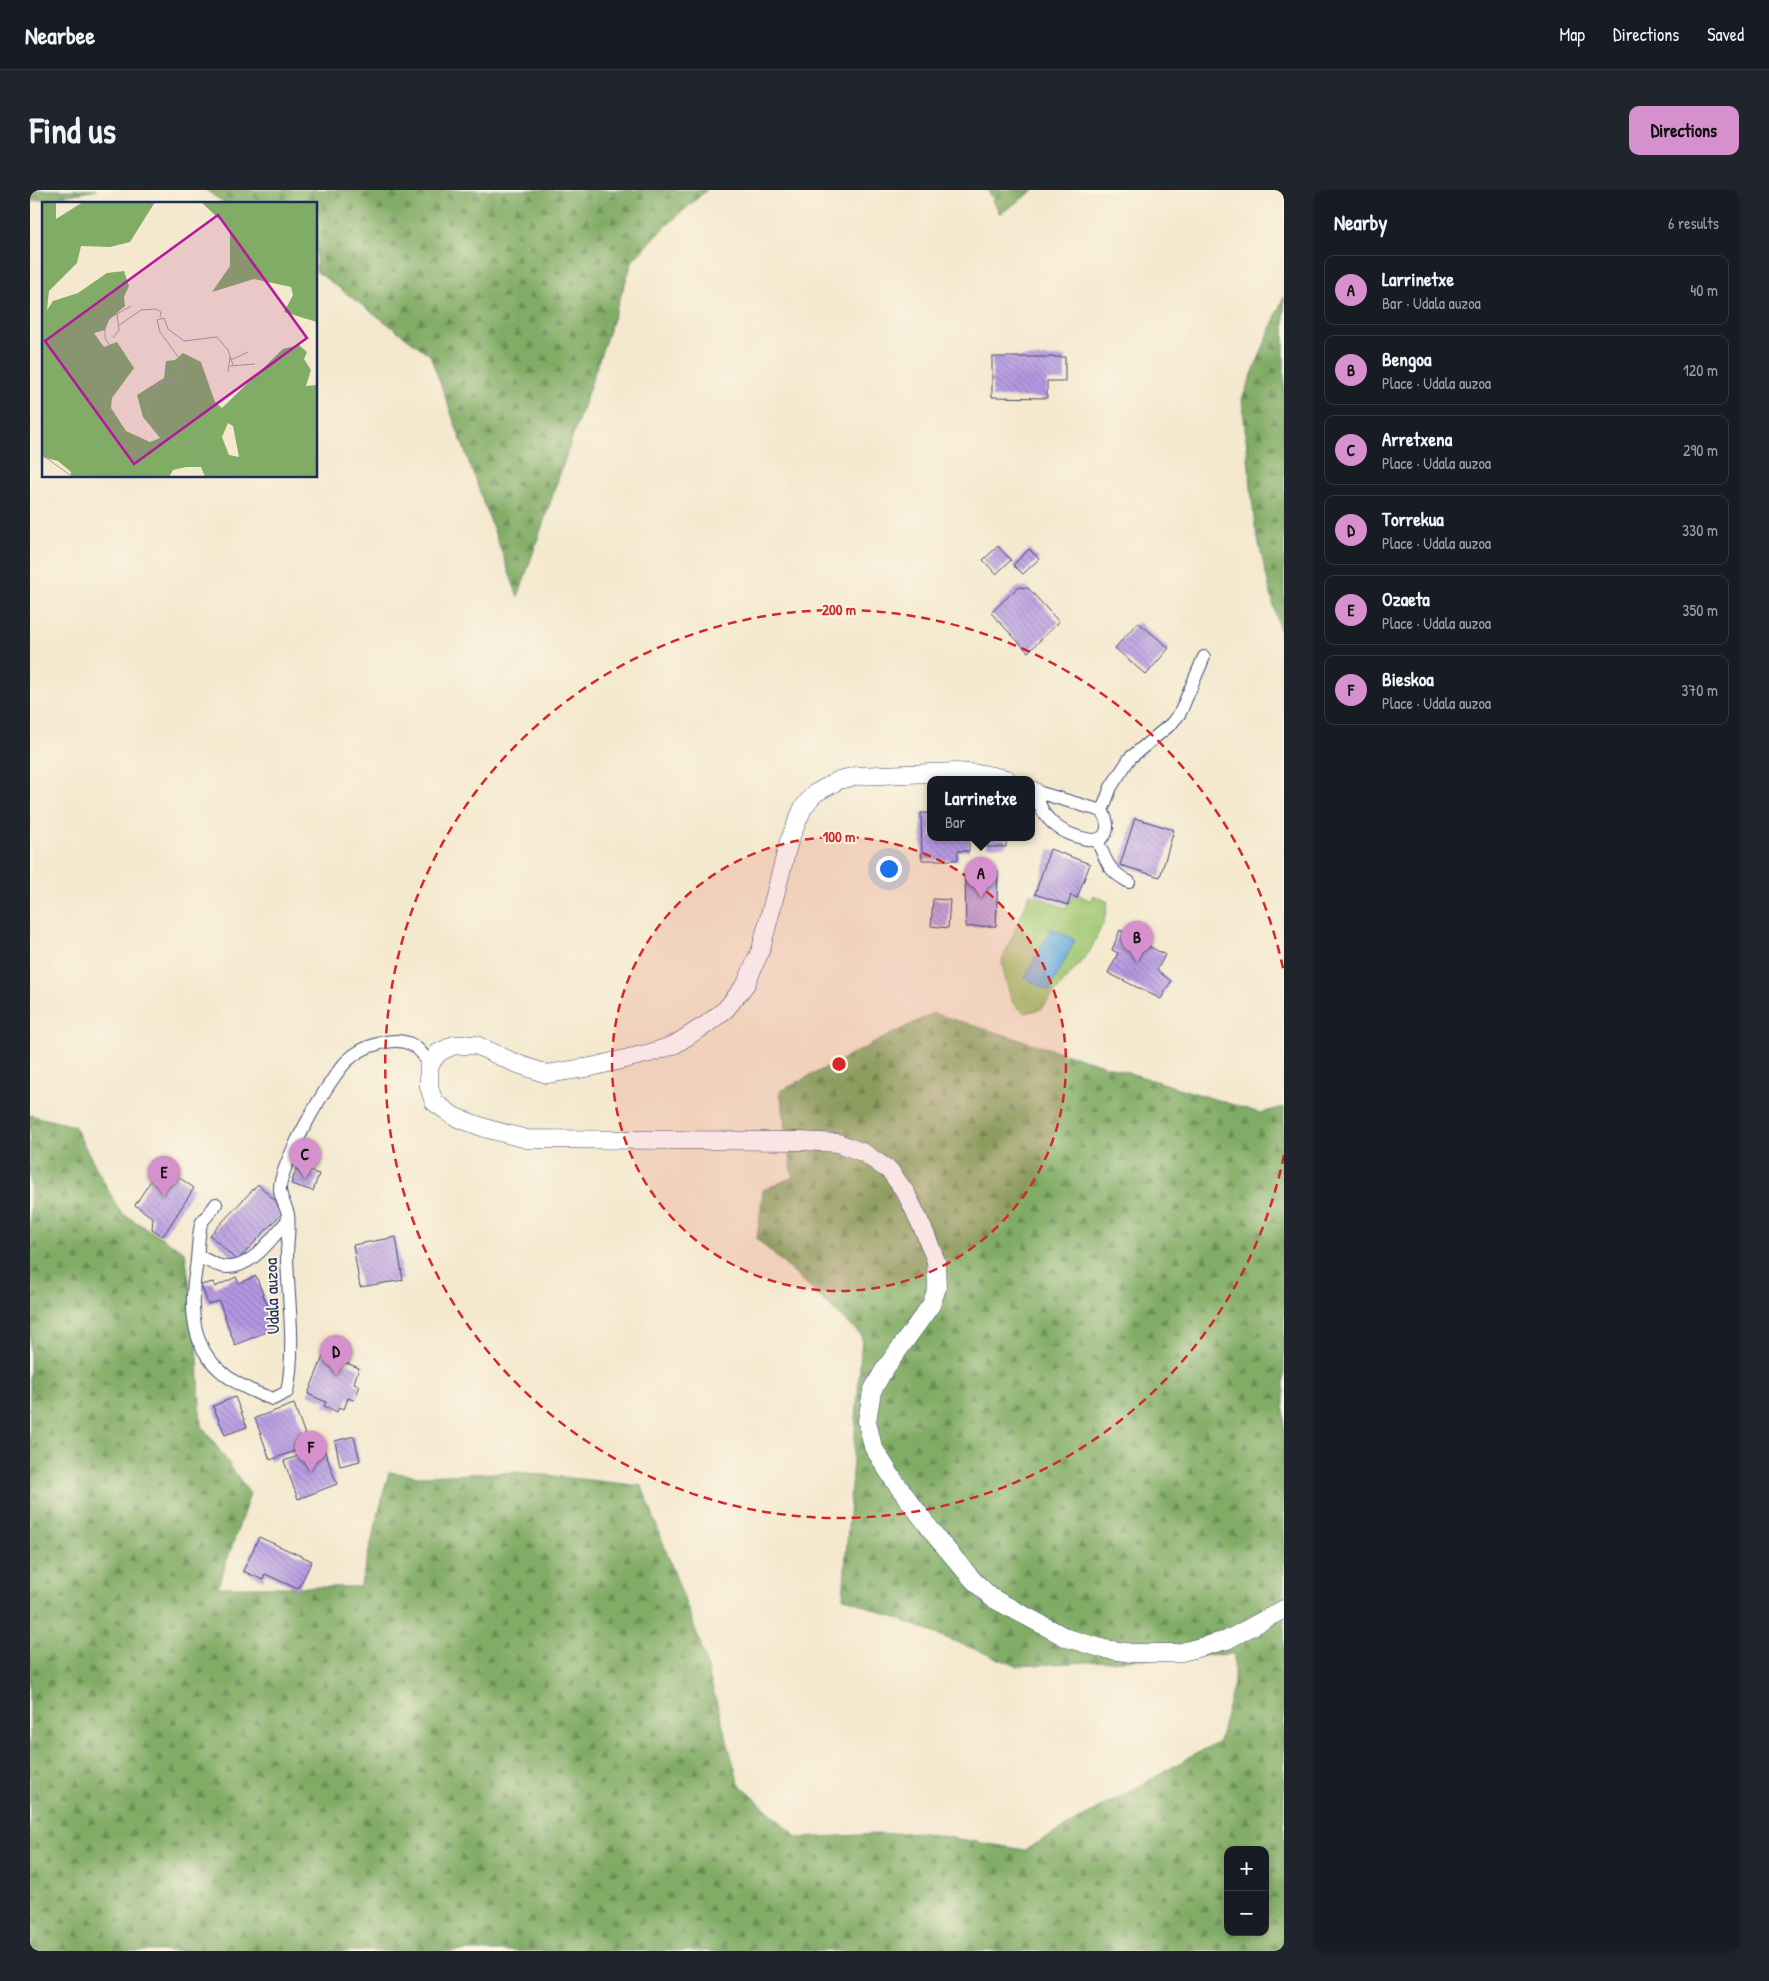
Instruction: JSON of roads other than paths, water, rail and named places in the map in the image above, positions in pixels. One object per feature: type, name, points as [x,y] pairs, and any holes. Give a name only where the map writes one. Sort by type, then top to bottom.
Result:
[{"type":"street","points":[[1102,811],[1111,787],[1130,758],[1171,724],[1180,713],[1204,657]]},
{"type":"street","points":[[993,776],[956,772],[856,776],[839,780],[814,794],[803,808],[788,841],[761,949],[746,984],[726,1009],[689,1037],[674,1045],[650,1053],[547,1074],[476,1045],[454,1045],[438,1053],[429,1066],[430,1087],[434,1102],[455,1117],[488,1129],[527,1139],[820,1142],[838,1143],[864,1154],[890,1171],[906,1193],[926,1233],[936,1261],[937,1288],[931,1305],[872,1391],[867,1421],[873,1447],[895,1482],[938,1539],[973,1580],[992,1598],[1067,1638],[1104,1649],[1132,1653],[1178,1653],[1227,1640],[1284,1609]]},
{"type":"street","points":[[1035,791],[1102,811],[1107,819],[1108,828],[1104,836],[1097,840],[1074,836],[1062,831],[1053,824],[1043,811],[1035,794]]},
{"type":"street","points":[[1097,840],[1109,868],[1129,882]]},
{"type":"street","name":"Udala auzoa","points":[[216,1204],[201,1223],[192,1308],[195,1329],[203,1350],[214,1365],[232,1381],[263,1396],[273,1399],[280,1397],[287,1392],[291,1369],[291,1305],[287,1257],[288,1214],[280,1188],[282,1177],[315,1106],[346,1061],[354,1054],[373,1045],[400,1040],[418,1048],[429,1066]]},
{"type":"street","points":[[198,1256],[227,1267],[239,1265],[251,1260],[288,1220]]},
{"type":"water","points":[[1051,928],[1075,940],[1049,991],[1025,978]]},
{"type":"place","name":"Larrinetxe","points":[[981,898]]},
{"type":"place","name":"Bengoa","points":[[1137,962]]},
{"type":"place","name":"Arretxena","points":[[305,1179]]},
{"type":"place","name":"Ozaeta","points":[[164,1197]]},
{"type":"place","name":"Torrekua","points":[[336,1376]]},
{"type":"place","name":"Bieskoa","points":[[311,1472]]}]
